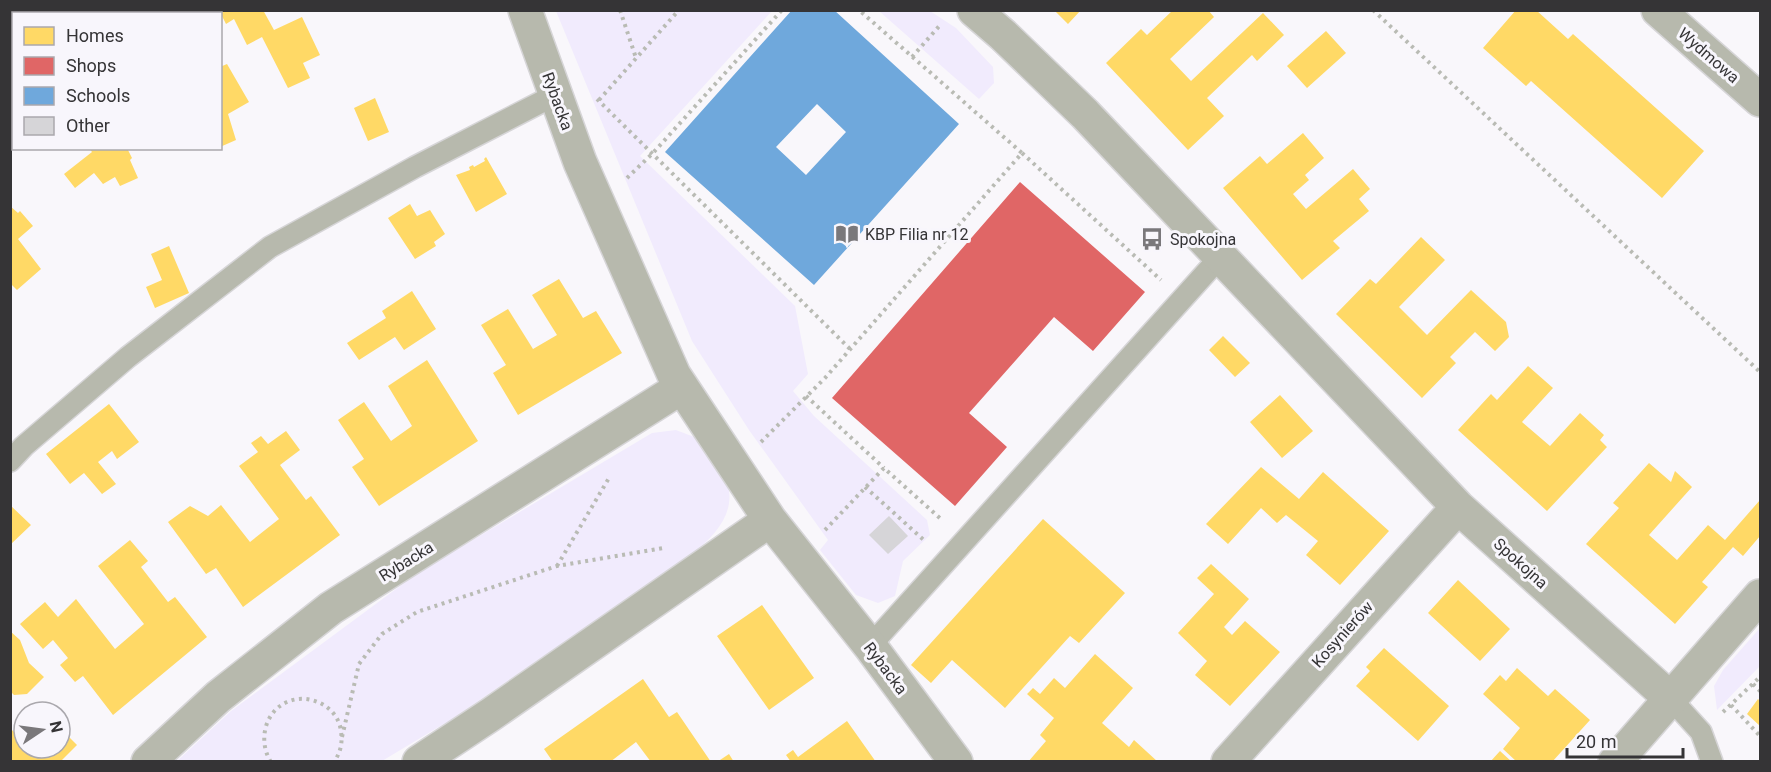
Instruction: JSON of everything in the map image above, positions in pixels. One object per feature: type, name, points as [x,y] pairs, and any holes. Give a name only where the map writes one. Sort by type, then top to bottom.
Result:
[{"type":"street","name":"Rybacka","points":[[525,10],[580,162],[674,375],[770,520],[870,646],[956,762]]},
{"type":"street","name":"Wydmowa","points":[[1658,10],[1761,100]]},
{"type":"street","name":"Spokojna","points":[[960,14],[1003,35],[1085,114],[1458,507],[1671,699]]},
{"type":"street","name":"Rybacka","points":[[148,762],[218,697],[331,608],[682,387]]},
{"type":"street","name":"Kosynierów","points":[[1228,762],[1458,507]]},
{"type":"street","points":[[418,762],[490,715],[770,520]]},
{"type":"street","points":[[1615,762],[1761,596]]},
{"type":"lane","points":[[10,461],[24,446],[128,357],[270,247],[415,166],[555,95]]},
{"type":"lane","points":[[870,646],[1221,256]]},
{"type":"lane","points":[[1671,699],[1701,732],[1712,762]]},
{"type":"path","points":[[620,10],[636,59]]},
{"type":"path","points":[[599,100],[679,10]]},
{"type":"path","points":[[620,185],[653,153],[782,10]]},
{"type":"path","points":[[754,448],[850,349],[1022,153],[859,10]]},
{"type":"path","points":[[1372,10],[1761,372]]},
{"type":"path","points":[[912,57],[960,14]]},
{"type":"path","points":[[592,93],[850,349]]},
{"type":"path","points":[[806,396],[964,541]]},
{"type":"path","points":[[819,536],[884,468]]},
{"type":"path","points":[[557,567],[615,469]]},
{"type":"path","points":[[865,487],[946,561]]},
{"type":"path","points":[[334,762],[339,754],[359,664],[382,634],[417,612],[557,567],[665,548]]},
{"type":"path","points":[[1753,684],[1761,691]]},
{"type":"path","points":[[271,762],[264,743],[265,726],[273,712],[287,702],[304,699],[316,701],[327,707],[338,721],[342,737]]},
{"type":"path","points":[[1731,705],[1761,735]]},
{"type":"shaded area","points":[[556,11],[772,11],[640,156],[795,306],[808,374],[793,391],[814,416],[927,520],[930,535],[903,561],[895,596],[878,603],[856,595],[820,550],[828,540],[749,430],[692,341]]},
{"type":"shaded area","points":[[879,11],[930,11],[956,28],[993,67],[994,83],[979,99]]},
{"type":"shaded area","points":[[676,430],[700,441],[724,475],[729,488],[727,512],[713,535],[691,555],[452,719],[382,761],[176,762],[231,711],[419,572],[652,433]]},
{"type":"shaded area","points":[[1760,628],[1760,666],[1717,710],[1714,686],[1723,670]]},
{"type":"building: Homes","points":[[192,10],[214,10],[211,12],[193,12]]},
{"type":"building: Homes","points":[[219,10],[263,10],[274,30],[302,17],[320,55],[303,63],[310,78],[288,88],[262,37],[247,45],[234,19],[226,24]]},
{"type":"building: Homes","points":[[1054,10],[1081,10],[1068,24]]},
{"type":"building: Homes","points":[[1173,10],[1208,10],[1214,17],[1170,59],[1191,81],[1263,13],[1284,35],[1257,61],[1252,55],[1207,98],[1224,116],[1188,150],[1106,63],[1141,29],[1147,35]]},
{"type":"building: Homes","points":[[1516,10],[1536,10],[1568,39],[1573,34],[1704,151],[1662,198],[1531,81],[1526,86],[1483,48]]},
{"type":"building: Homes","points":[[1326,31],[1346,53],[1307,88],[1287,66]]},
{"type":"building: Homes","points":[[227,64],[249,102],[228,114],[236,140],[222,146],[222,66]]},
{"type":"building: Homes","points":[[375,98],[389,132],[368,141],[354,108]]},
{"type":"building: Homes","points":[[1303,133],[1324,158],[1305,175],[1309,180],[1293,194],[1306,209],[1353,169],[1370,189],[1359,199],[1369,211],[1333,241],[1340,248],[1302,280],[1223,188],[1260,156],[1267,164]]},
{"type":"building: Homes","points":[[90,150],[128,150],[138,178],[120,186],[115,177],[103,184],[94,173],[75,188],[64,174],[92,152]]},
{"type":"building: Homes","points":[[486,157],[507,194],[476,212],[456,175],[485,161]]},
{"type":"building: Homes","points":[[410,204],[417,216],[430,210],[445,234],[434,242],[436,246],[415,259],[388,218]]},
{"type":"building: Homes","points":[[10,206],[18,213],[20,211],[33,226],[18,239],[41,269],[17,290],[10,283]]},
{"type":"building: Homes","points":[[1421,237],[1445,260],[1399,307],[1427,335],[1471,290],[1506,322],[1509,337],[1495,351],[1475,332],[1450,357],[1456,363],[1422,398],[1336,314],[1370,279],[1376,284]]},
{"type":"building: Homes","points":[[169,246],[189,293],[155,308],[146,287],[162,280],[151,254]]},
{"type":"building: Homes","points":[[559,279],[583,318],[596,311],[622,353],[518,415],[493,373],[506,365],[481,325],[508,309],[533,349],[557,335],[532,295]]},
{"type":"building: Homes","points":[[412,291],[436,329],[404,350],[395,337],[359,360],[347,343],[386,318],[382,311]]},
{"type":"building: Homes","points":[[1223,336],[1250,363],[1235,377],[1209,350]]},
{"type":"building: Homes","points":[[427,360],[478,441],[379,506],[352,467],[364,459],[338,420],[364,402],[391,441],[412,426],[388,386]]},
{"type":"building: Homes","points":[[1528,366],[1553,388],[1522,422],[1550,446],[1580,413],[1604,435],[1600,440],[1607,447],[1547,511],[1458,430],[1491,394],[1497,400]]},
{"type":"building: Homes","points":[[1280,395],[1313,431],[1282,458],[1250,422]]},
{"type":"building: Homes","points":[[109,404],[139,442],[117,459],[112,451],[98,462],[116,484],[102,494],[84,473],[70,484],[46,454]]},
{"type":"building: Homes","points":[[286,431],[300,450],[280,465],[306,500],[311,496],[340,535],[243,607],[216,568],[206,574],[168,522],[190,506],[208,516],[221,505],[250,542],[279,519],[239,466],[258,452],[251,443],[261,436],[268,444]]},
{"type":"building: Homes","points":[[1649,463],[1671,482],[1675,471],[1692,487],[1649,535],[1677,560],[1708,525],[1725,540],[1760,500],[1760,536],[1743,556],[1733,547],[1702,582],[1708,587],[1675,624],[1586,544],[1619,508],[1613,503]]},
{"type":"building: Homes","points":[[1261,467],[1299,499],[1323,472],[1389,531],[1340,585],[1306,555],[1318,541],[1286,515],[1277,523],[1261,508],[1228,544],[1206,524]]},
{"type":"building: Homes","points":[[10,505],[31,525],[10,545]]},
{"type":"building: Homes","points":[[1043,519],[1125,593],[1079,643],[1070,636],[1005,708],[952,660],[931,683],[911,665]]},
{"type":"building: Homes","points":[[130,540],[148,561],[141,567],[168,602],[175,597],[207,637],[113,715],[83,676],[75,682],[60,665],[68,658],[53,640],[43,649],[20,624],[45,602],[58,617],[76,599],[115,649],[144,624],[98,566]]},
{"type":"building: Homes","points":[[1211,564],[1249,599],[1224,627],[1232,635],[1245,621],[1280,652],[1230,706],[1195,675],[1207,661],[1178,633],[1214,594],[1197,578]]},
{"type":"building: Homes","points":[[1458,580],[1510,629],[1480,661],[1428,613]]},
{"type":"building: Homes","points":[[762,605],[814,678],[769,710],[717,636]]},
{"type":"building: Homes","points":[[10,631],[20,640],[29,663],[44,677],[27,694],[14,695],[10,691]]},
{"type":"building: Homes","points":[[1384,648],[1449,706],[1418,741],[1356,686],[1370,671],[1366,667]]},
{"type":"building: Homes","points":[[1095,654],[1133,688],[1102,723],[1129,747],[1134,740],[1158,762],[1028,762],[1046,741],[1040,735],[1054,718],[1027,694],[1033,688],[1040,694],[1054,678],[1065,688]]},
{"type":"building: Homes","points":[[1517,668],[1548,696],[1555,689],[1590,720],[1552,762],[1517,762],[1503,749],[1520,728],[1483,694],[1500,675],[1506,681]]},
{"type":"building: Homes","points":[[643,679],[669,717],[677,712],[711,762],[651,762],[636,742],[610,762],[553,762],[544,749]]},
{"type":"building: Homes","points":[[1758,699],[1760,701],[1760,726],[1747,714]]},
{"type":"building: Homes","points":[[847,721],[876,762],[791,762],[786,755],[793,750],[798,757]]},
{"type":"building: Homes","points":[[10,728],[12,730],[12,760],[62,760],[60,762],[10,762]]},
{"type":"building: Homes","points":[[72,740],[77,745],[72,750]]},
{"type":"building: Homes","points":[[1500,751],[1512,762],[1490,762]]},
{"type":"building: Homes","points":[[729,754],[734,762],[717,762]]},
{"type":"building: Shops","points":[[1020,182],[1145,292],[1093,351],[1054,317],[969,413],[1007,447],[955,506],[832,398]]},
{"type":"building: Schools","points":[[792,10],[834,10],[959,124],[814,285],[665,152]],"holes":[[[817,104],[846,132],[806,175],[776,147]]]},
{"type":"building: Other","points":[[889,516],[908,536],[888,554],[869,535]]},
{"type":"place","name":"KBP Filia nr 12","points":[[847,234]]},
{"type":"place","name":"Spokojna","points":[[1152,239]]}]
